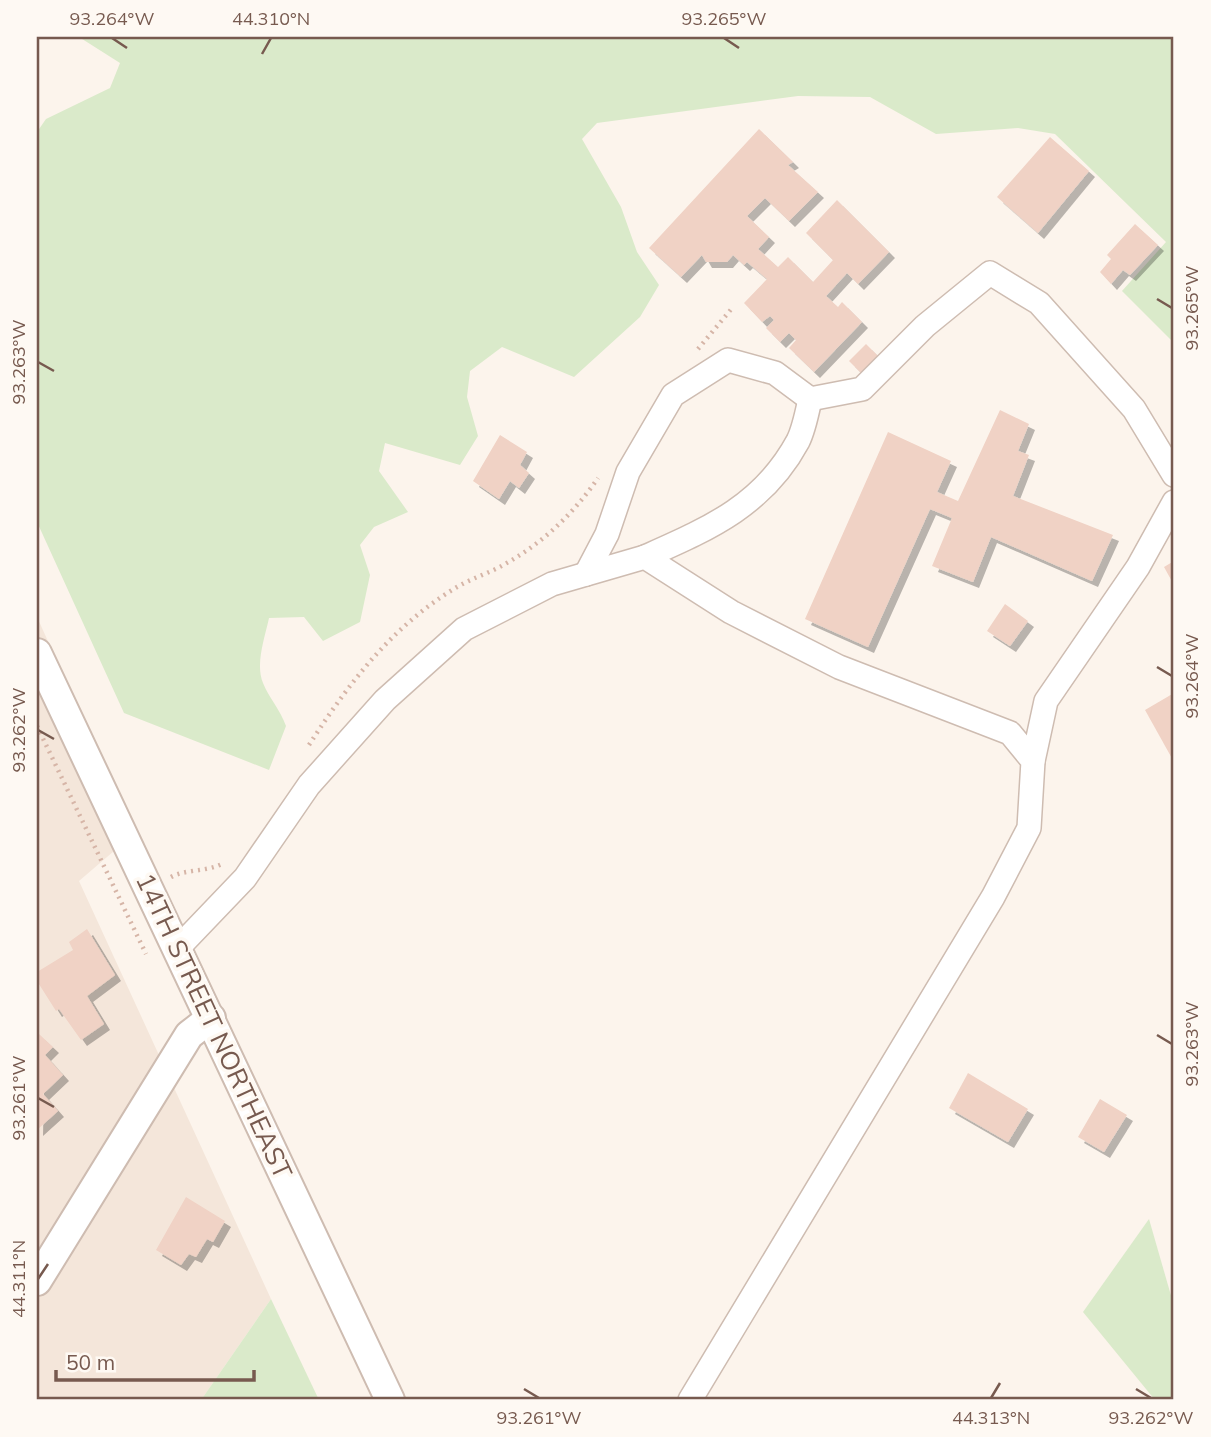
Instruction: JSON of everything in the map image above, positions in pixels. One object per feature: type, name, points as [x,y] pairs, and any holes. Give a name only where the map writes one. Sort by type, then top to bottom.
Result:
[{"type":"street","points":[[810,400],[862,388],[925,326],[990,272],[1039,303],[1134,410],[1174,475]]},
{"type":"street","points":[[586,574],[607,534],[628,472],[673,395],[728,360],[775,373],[810,400]]},
{"type":"street","points":[[178,948],[245,878],[309,785],[385,700],[464,629],[552,584],[645,557],[715,527],[764,490],[798,440],[810,400]]},
{"type":"street","points":[[690,1400],[993,897],[1029,828],[1033,761],[1046,701],[1138,567],[1174,502]]},
{"type":"street","points":[[645,557],[731,612],[839,667],[1010,733],[1033,761]]},
{"type":"street","name":"14TH STREET NORTHEAST","points":[[37,653],[390,1400]]},
{"type":"street","points":[[38,1274],[188,1035],[211,1018]]},
{"type":"path","points":[[37,726],[152,964]]},
{"type":"shaded area","points":[[37,617],[135,833],[79,881],[271,1299],[201,1400],[37,1400]]},
{"type":"green space","points":[[79,37],[1174,37],[1174,343],[1122,291],[1166,242],[1055,134],[1018,128],[936,134],[870,97],[798,96],[597,123],[582,139],[621,207],[637,252],[659,285],[640,317],[574,377],[502,347],[470,371],[467,397],[478,436],[460,465],[385,443],[379,471],[408,512],[374,527],[360,545],[370,575],[360,622],[323,641],[304,617],[269,618],[262,650],[261,676],[286,726],[269,770],[124,713],[37,522],[37,132],[46,119],[110,88],[120,63]]},
{"type":"green space","points":[[1149,1219],[1174,1306],[1174,1400],[1155,1400],[1083,1312]]},
{"type":"green space","points":[[271,1299],[319,1400],[201,1400]]},
{"type":"building","points":[[759,129],[793,162],[788,165],[818,192],[789,221],[765,198],[747,216],[769,237],[758,249],[778,267],[788,257],[813,282],[833,260],[806,233],[837,200],[889,252],[858,284],[847,273],[826,296],[838,307],[842,302],[862,322],[814,372],[789,348],[796,340],[789,333],[780,342],[766,328],[774,320],[770,316],[762,322],[744,303],[767,279],[747,262],[744,265],[733,255],[727,262],[706,262],[702,255],[681,277],[649,248]]},
{"type":"building","points":[[1050,137],[1089,171],[1038,233],[997,197]]},
{"type":"building","points":[[1135,224],[1158,245],[1130,275],[1123,270],[1111,284],[1100,272],[1111,259],[1107,255]]},
{"type":"building","points":[[866,344],[878,356],[861,373],[849,361]]},
{"type":"building","points":[[1000,410],[1029,424],[1018,451],[1029,455],[1013,496],[1113,535],[1092,581],[991,537],[973,582],[932,566],[952,518],[930,509],[868,647],[805,619],[888,432],[951,461],[937,492],[958,501]]},
{"type":"building","points":[[500,435],[527,452],[520,465],[529,473],[519,488],[510,481],[499,499],[473,481]]},
{"type":"building","points":[[1174,561],[1174,585],[1164,567]]},
{"type":"building","points":[[1005,604],[1028,621],[1010,646],[987,631]]},
{"type":"building","points":[[1174,693],[1174,762],[1145,710]]},
{"type":"building","points":[[87,929],[115,975],[87,996],[104,1024],[81,1040],[59,1009],[56,1011],[37,981],[37,972],[73,950],[69,942]]},
{"type":"building","points":[[39,1034],[53,1047],[45,1055],[63,1075],[43,1094],[58,1111],[37,1130]]},
{"type":"building","points":[[968,1073],[1028,1109],[1008,1142],[949,1108]]},
{"type":"building","points":[[1100,1099],[1127,1115],[1104,1152],[1078,1137]]},
{"type":"building","points":[[186,1197],[225,1221],[213,1242],[207,1239],[196,1257],[189,1254],[181,1265],[156,1250]]}]
